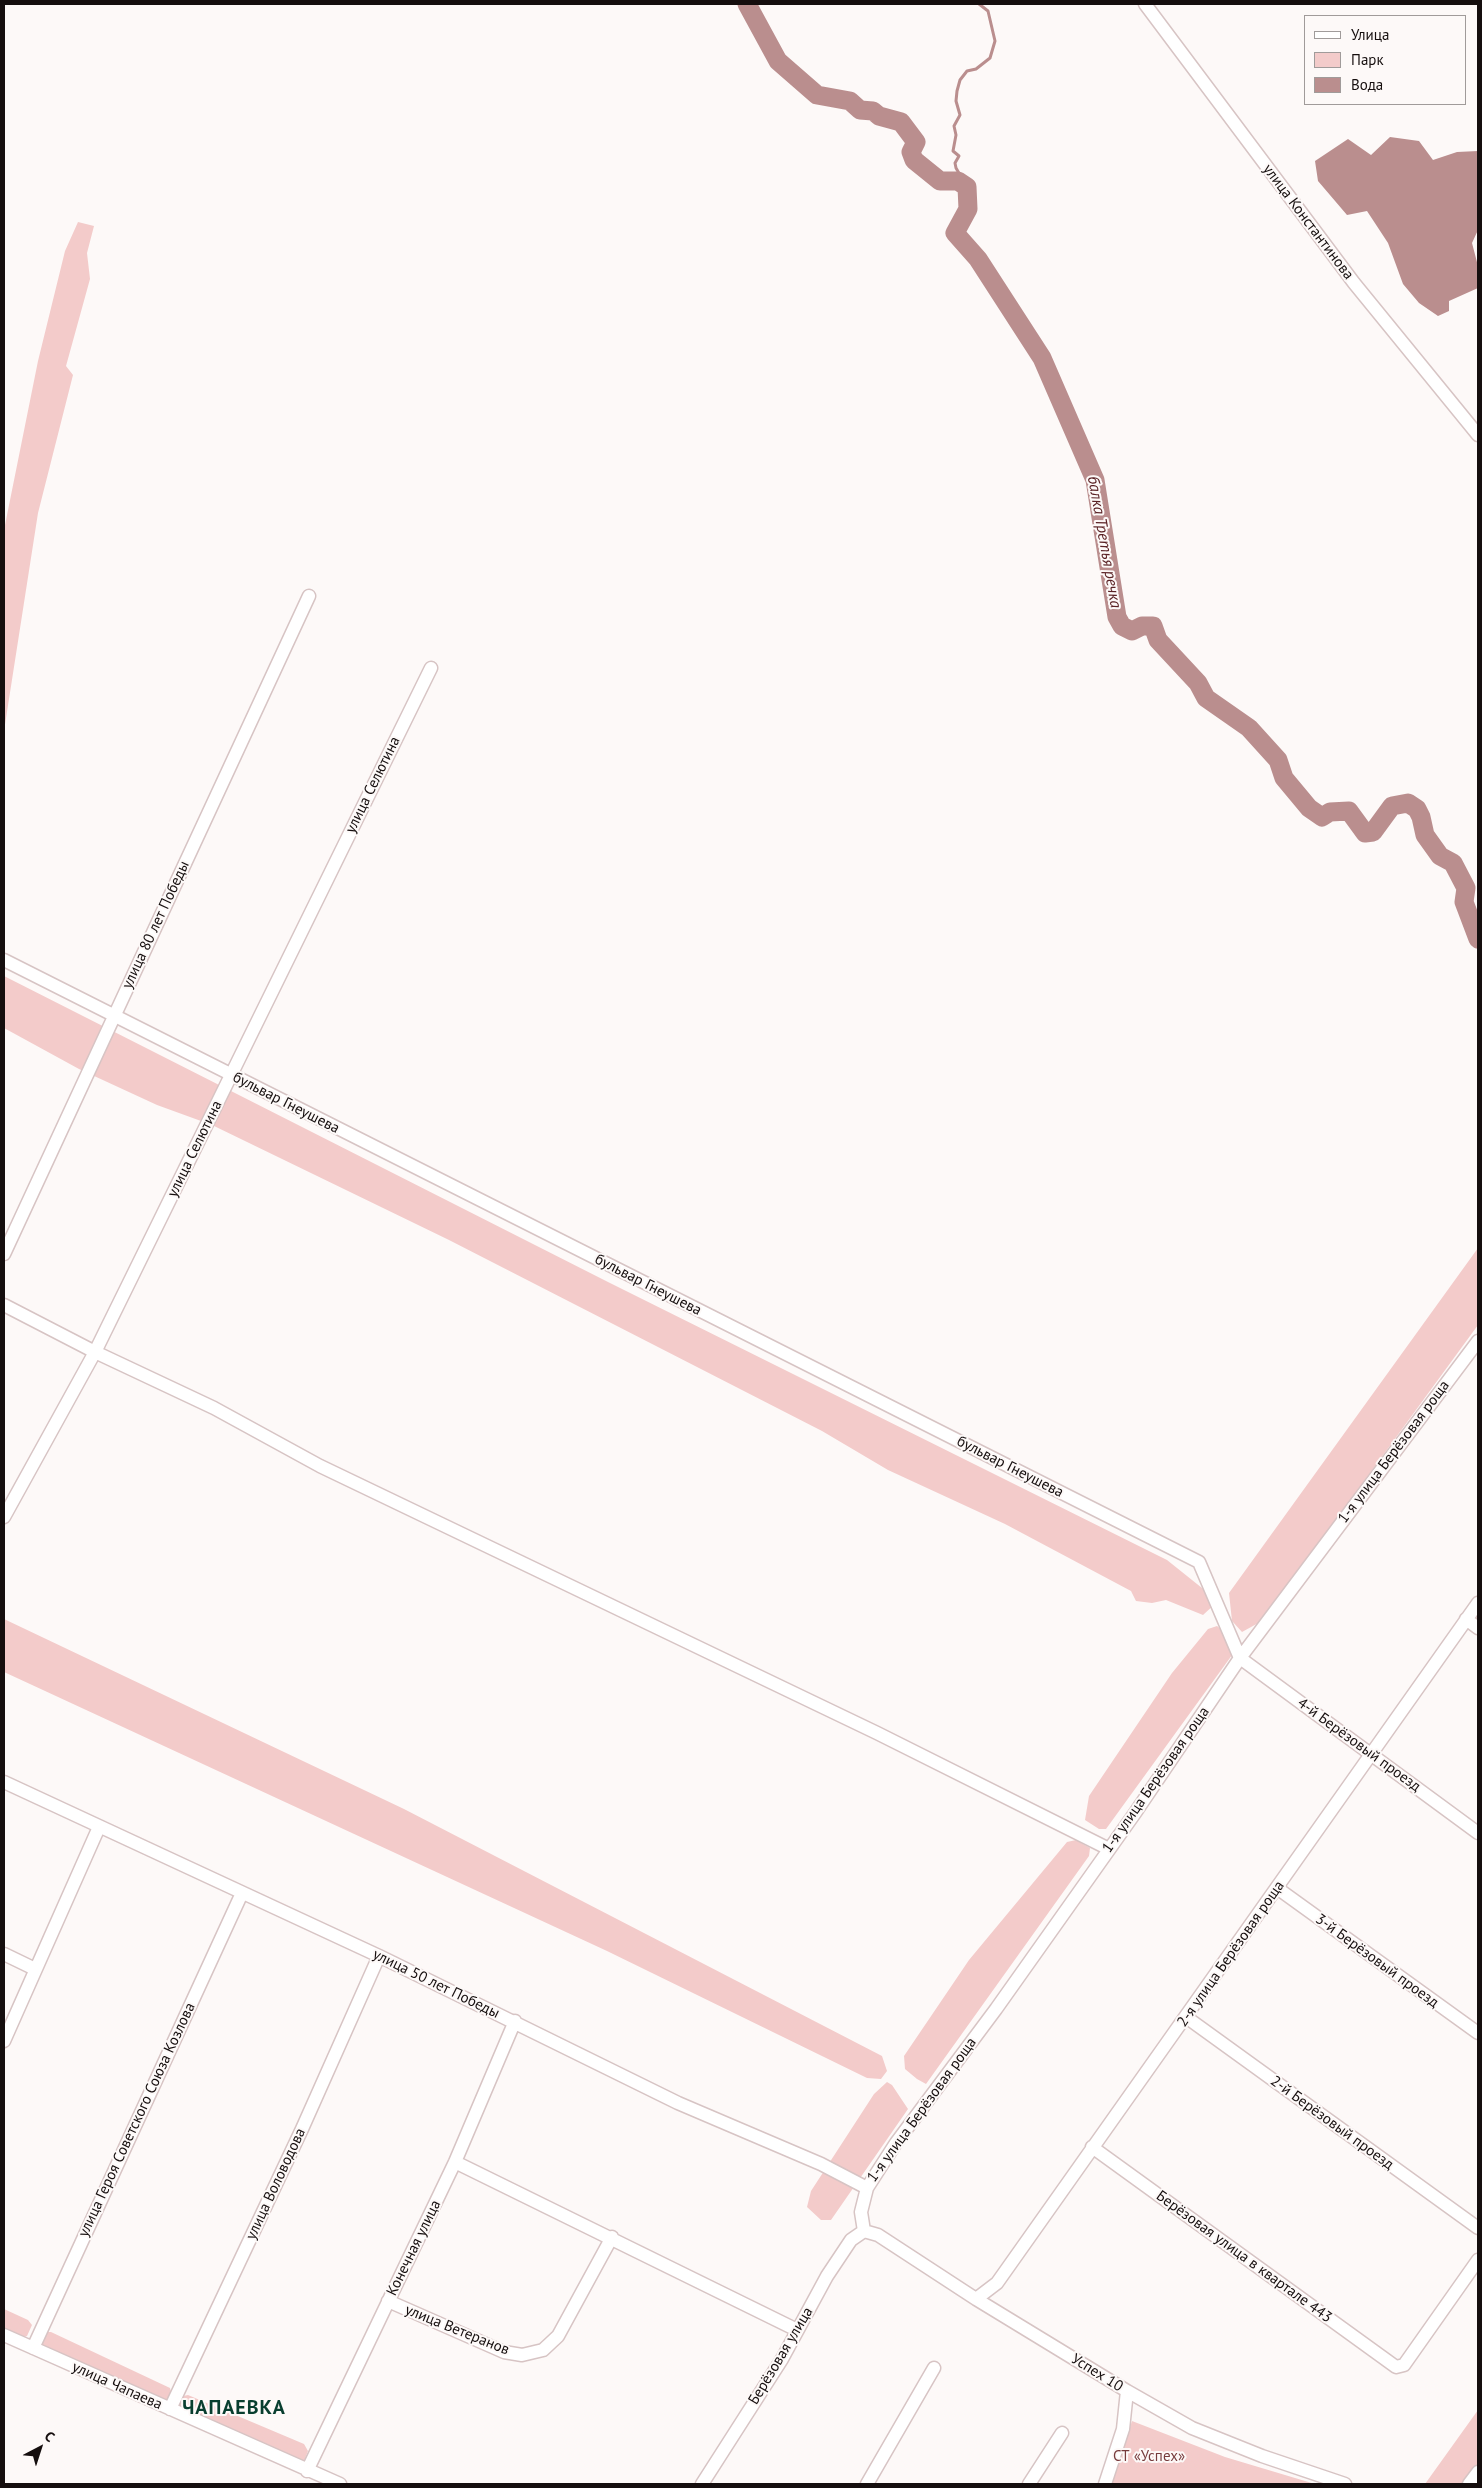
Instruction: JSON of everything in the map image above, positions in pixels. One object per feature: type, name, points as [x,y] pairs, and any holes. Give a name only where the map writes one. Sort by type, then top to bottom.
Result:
[{"type":"street","name":"улица Константинова","points":[[1145,4],[1354,283],[1478,435]]},
{"type":"street","name":"улица 80 лет Победы","points":[[4,1254],[309,596]]},
{"type":"street","name":"улица Селютина","points":[[4,1517],[95,1352],[430,668]]},
{"type":"street","name":"бульвар Гнеушева","points":[[4,960],[1199,1562],[1240,1658]]},
{"type":"street","points":[[4,1305],[95,1352],[214,1408],[320,1466],[877,1733],[1109,1849]]},
{"type":"street","name":"1-я улица Берёзовая роща","points":[[864,2231],[861,2212],[867,2188],[912,2121],[996,2009],[1240,1658],[1478,1341]]},
{"type":"street","name":"2-я улица Берёзовая роща","points":[[976,2300],[998,2283],[1092,2147],[1186,2017],[1478,1602]]},
{"type":"street","points":[[1466,1619],[1478,1628]]},
{"type":"street","name":"4-й Берёзовый проезд","points":[[1240,1658],[1478,1833]]},
{"type":"street","name":"улица 50 лет Победы","points":[[4,1782],[379,1956],[678,2103],[821,2164],[867,2188]]},
{"type":"street","points":[[4,2041],[99,1827]]},
{"type":"street","name":"3-й Берёзовый проезд","points":[[1276,1888],[1478,2033]]},
{"type":"street","name":"улица Героя Советского Союза Козлова","points":[[33,2348],[242,1893]]},
{"type":"street","points":[[4,1954],[36,1969]]},
{"type":"street","name":"улица Воловодова","points":[[170,2410],[302,2129],[379,1956]]},
{"type":"street","name":"2-й Берёзовый проезд","points":[[1186,2017],[1478,2228]]},
{"type":"street","name":"Конечная улица","points":[[307,2471],[455,2162],[515,2022]]},
{"type":"street","name":"Берёзовая улица в квартале 443","points":[[1092,2147],[1396,2367],[1404,2365],[1478,2260]]},
{"type":"street","points":[[455,2162],[612,2237],[797,2330]]},
{"type":"street","name":"Успех 10","points":[[864,2231],[878,2235],[976,2300],[1192,2428],[1262,2456],[1345,2484]]},
{"type":"street","name":"Берёзовая улица","points":[[702,2484],[782,2359],[846,2247],[851,2240],[864,2231]]},
{"type":"street","name":"улица Ветеранов","points":[[388,2301],[504,2352],[522,2355],[543,2350],[558,2336],[612,2237]]},
{"type":"street","name":"улица Чапаева","points":[[4,2335],[340,2484]]},
{"type":"street","points":[[867,2484],[934,2368]]},
{"type":"street","points":[[1106,2484],[1123,2429],[1127,2391]]},
{"type":"street","points":[[1029,2484],[1062,2433]]},
{"type":"street","points":[[1469,2484],[1478,2472]]},
{"type":"green space","points":[[78,222],[94,226],[87,253],[90,279],[66,366],[73,375],[38,513],[4,731],[4,530],[38,361],[65,251]]},
{"type":"green space","points":[[4,976],[608,1282],[1167,1560],[1202,1588],[1215,1604],[1203,1615],[1166,1600],[1152,1603],[1136,1601],[1131,1591],[1005,1524],[888,1470],[822,1431],[449,1240],[212,1125],[157,1105],[79,1069],[4,1028]]},
{"type":"green space","points":[[1478,1248],[1478,1325],[1262,1621],[1242,1632],[1232,1621],[1229,1593]]},
{"type":"green space","points":[[4,1619],[404,1809],[882,2056],[887,2071],[881,2079],[867,2078],[607,1951],[4,1672]]},
{"type":"green space","points":[[1217,1626],[1228,1634],[1235,1651],[1106,1829],[1099,1829],[1085,1820],[1089,1796],[1172,1673],[1208,1629]]},
{"type":"green space","points":[[1076,1840],[1090,1848],[1089,1856],[926,2084],[917,2079],[905,2069],[904,2056],[969,1960],[1067,1842]]},
{"type":"green space","points":[[887,2082],[892,2085],[908,2109],[831,2220],[821,2220],[807,2207],[811,2191],[874,2094]]},
{"type":"green space","points":[[4,2309],[28,2320],[32,2325],[27,2336],[21,2338],[4,2330]]},
{"type":"green space","points":[[46,2332],[51,2332],[170,2388],[171,2392],[166,2401],[41,2345]]},
{"type":"green space","points":[[188,2395],[304,2444],[308,2451],[304,2461],[299,2462],[182,2411],[179,2406],[183,2396]]},
{"type":"green space","points":[[1478,2410],[1478,2468],[1467,2484],[1425,2484]]},
{"type":"green space","name":"СТ «Успех»","points":[[1132,2421],[1225,2457],[1315,2484],[1111,2484]]},
{"type":"water","points":[[1390,137],[1419,141],[1433,160],[1457,152],[1478,151],[1478,230],[1472,243],[1478,266],[1478,288],[1449,301],[1449,311],[1438,316],[1419,303],[1403,284],[1388,243],[1367,211],[1347,215],[1318,181],[1315,161],[1348,139],[1371,155]]},
{"type":"waterway","name":"балка Третья речка","points":[[747,4],[778,61],[817,95],[850,101],[860,110],[873,111],[879,116],[901,122],[916,142],[911,152],[914,160],[940,181],[958,181],[967,187],[968,209],[955,233],[978,259],[1042,358],[1095,480],[1117,617],[1122,626],[1132,631],[1142,626],[1153,626],[1158,640],[1198,683],[1206,698],[1249,728],[1278,760],[1284,778],[1309,808],[1322,817],[1330,812],[1349,811],[1365,833],[1373,832],[1392,806],[1408,803],[1417,809],[1425,835],[1440,856],[1453,863],[1466,888],[1464,902],[1478,939]]},
{"type":"waterway","points":[[967,187],[956,168],[955,163],[959,156],[953,151],[956,135],[954,126],[960,115],[956,101],[957,91],[960,80],[967,71],[976,69],[990,58],[995,41],[988,11],[979,4]]},
{"type":"district","name":"ЧАПАЕВКА","points":[[234,2408]]}]
